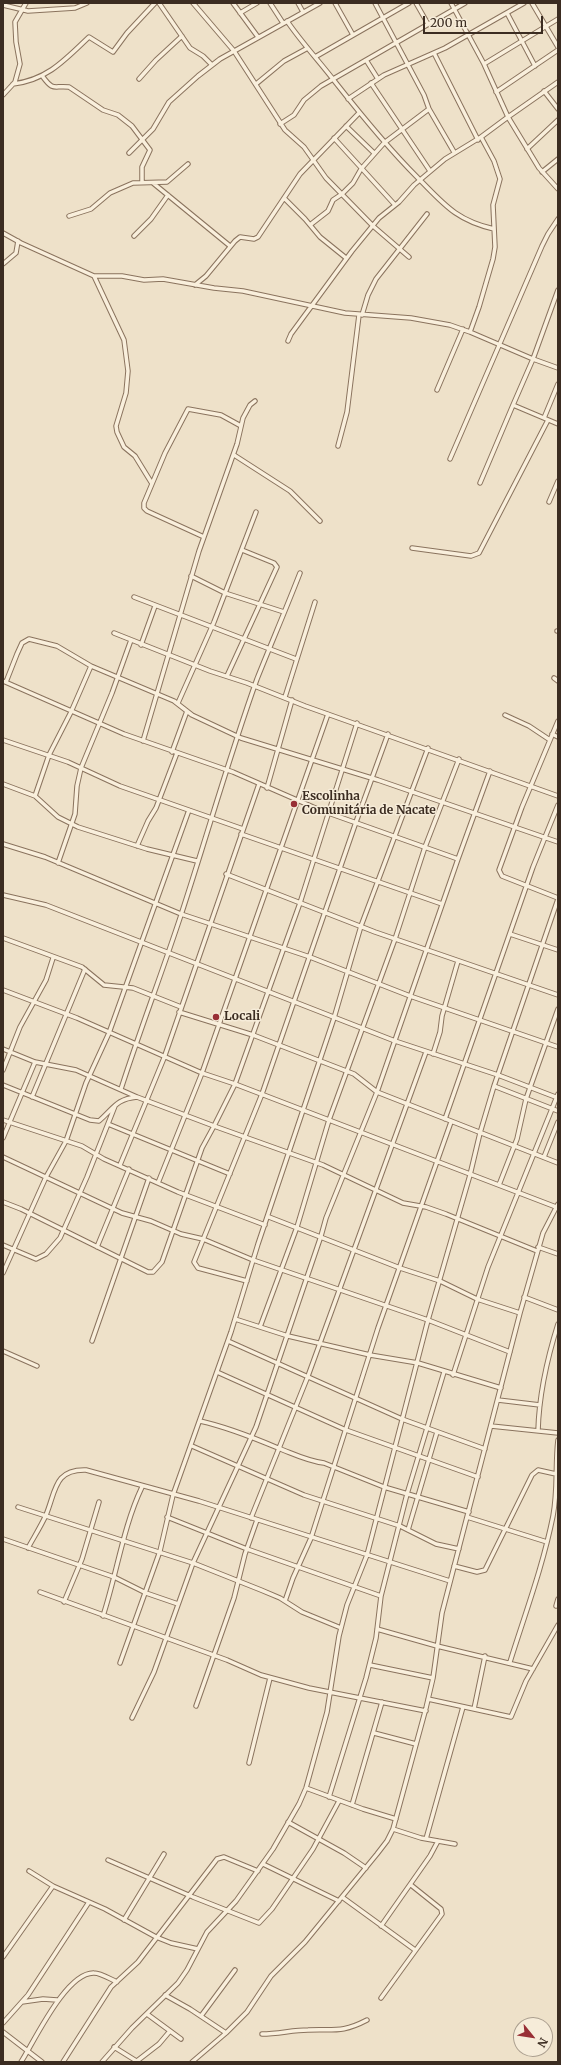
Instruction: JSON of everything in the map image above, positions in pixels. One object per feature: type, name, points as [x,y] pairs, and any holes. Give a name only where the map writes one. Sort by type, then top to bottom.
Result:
[{"type":"street","points":[[3,95],[13,84],[20,64],[14,32],[15,22],[26,3]]},
{"type":"street","points":[[3,5],[21,11],[75,8],[87,3]]},
{"type":"street","points":[[13,84],[26,83],[43,77],[88,37],[113,52],[126,33],[155,3]]},
{"type":"street","points":[[159,3],[190,48],[207,59],[212,65]]},
{"type":"street","points":[[194,3],[234,51],[280,124],[290,136],[304,147],[326,178],[373,226],[409,257]]},
{"type":"street","points":[[233,3],[258,37]]},
{"type":"street","points":[[240,13],[257,3]]},
{"type":"street","points":[[270,3],[283,23]]},
{"type":"street","points":[[298,3],[303,12]]},
{"type":"street","points":[[129,153],[153,129],[169,102],[212,65],[258,37],[320,3]]},
{"type":"street","points":[[335,3],[353,35]]},
{"type":"street","points":[[375,3],[429,109],[454,152]]},
{"type":"street","points":[[315,57],[383,19],[403,5],[409,3]]},
{"type":"street","points":[[416,3],[428,24]]},
{"type":"street","points":[[452,3],[484,64],[508,117],[542,172],[558,189]]},
{"type":"street","points":[[280,124],[294,115],[310,95],[333,78],[465,3]]},
{"type":"street","points":[[348,98],[378,79],[434,53],[524,3]]},
{"type":"street","points":[[496,92],[558,49],[532,3]]},
{"type":"street","points":[[506,13],[535,66]]},
{"type":"street","points":[[484,64],[558,19]]},
{"type":"street","points":[[287,21],[306,49],[333,78],[358,113],[438,200],[463,218],[494,229]]},
{"type":"street","points":[[139,79],[156,60],[182,36]]},
{"type":"street","points":[[256,84],[284,61],[306,49]]},
{"type":"street","points":[[434,53],[479,139],[494,161],[500,179],[493,205],[493,259],[470,332]]},
{"type":"street","points":[[366,60],[378,79]]},
{"type":"street","points":[[43,77],[51,86],[60,88],[69,87],[103,110],[118,115],[132,126],[150,153],[142,167],[142,182]]},
{"type":"street","points":[[288,341],[291,334],[314,306],[346,258],[373,226],[420,180],[454,152],[479,139],[558,82]]},
{"type":"street","points":[[371,83],[430,171]]},
{"type":"street","points":[[544,91],[558,109]]},
{"type":"street","points":[[310,225],[328,211],[333,200],[342,194],[353,183],[361,169],[384,143],[429,109]]},
{"type":"street","points":[[195,285],[206,276],[230,246],[240,237],[254,239],[258,237],[300,174],[358,113]]},
{"type":"street","points":[[527,149],[558,120]]},
{"type":"street","points":[[346,126],[374,153]]},
{"type":"street","points":[[334,138],[395,205]]},
{"type":"street","points":[[542,172],[558,159]]},
{"type":"street","points":[[69,216],[92,208],[116,190],[142,182],[167,182],[188,164]]},
{"type":"street","points":[[153,183],[230,246]]},
{"type":"street","points":[[134,236],[151,219],[168,195]]},
{"type":"street","points":[[284,198],[320,237],[346,258]]},
{"type":"street","points":[[338,446],[347,412],[360,315],[376,279],[427,214]]},
{"type":"street","points":[[450,459],[498,344],[548,234],[558,219]]},
{"type":"street","points":[[3,233],[18,242],[94,276],[122,276],[144,280],[163,279],[243,291],[360,315],[411,318],[463,329],[558,368]]},
{"type":"street","points":[[3,264],[16,253],[18,242]]},
{"type":"street","points":[[94,276],[124,340],[128,372],[126,393],[116,426],[117,432],[124,447],[135,456],[151,482]]},
{"type":"street","points":[[480,483],[512,405],[533,359],[558,290]]},
{"type":"street","points":[[437,390],[463,329]]},
{"type":"street","points":[[412,548],[471,556],[479,553],[546,419],[558,384]]},
{"type":"street","points":[[143,741],[191,576],[234,454],[246,411],[254,401]]},
{"type":"street","points":[[512,405],[558,424]]},
{"type":"street","points":[[204,537],[159,517],[144,508],[144,503],[151,482],[188,409],[221,415],[241,426]]},
{"type":"street","points":[[234,454],[283,486],[320,521]]},
{"type":"street","points":[[549,502],[558,481]]},
{"type":"street","points":[[178,703],[211,628],[256,512]]},
{"type":"street","points":[[227,676],[277,567],[274,563],[242,550]]},
{"type":"street","points":[[121,1089],[181,914],[197,861],[213,818],[226,770],[255,686],[300,573]]},
{"type":"street","points":[[191,576],[225,593],[284,612]]},
{"type":"street","points":[[134,597],[211,628],[296,659]]},
{"type":"street","points":[[285,697],[315,602]]},
{"type":"street","points":[[142,645],[155,606]]},
{"type":"street","points":[[114,633],[195,666],[227,676],[328,714],[459,759],[558,796]]},
{"type":"street","points":[[458,859],[298,802],[226,770],[172,752],[99,724],[5,681],[22,643],[29,639],[57,646],[91,666],[178,703],[187,711],[238,737],[342,768],[558,842]]},
{"type":"street","points":[[58,863],[72,825],[76,807],[76,786],[81,768],[118,678],[131,640]]},
{"type":"street","points":[[35,796],[49,755],[71,712],[91,666]]},
{"type":"street","points":[[554,678],[558,680]]},
{"type":"street","points":[[267,788],[292,700]]},
{"type":"street","points":[[172,752],[187,711]]},
{"type":"street","points":[[158,1183],[202,1073],[328,714]]},
{"type":"street","points":[[505,714],[529,726],[550,740]]},
{"type":"street","points":[[102,2062],[114,2047],[147,2014],[187,1970],[207,1932],[228,1910],[258,1871],[288,1822],[306,1788],[320,1740],[331,1692],[341,1628],[353,1587],[367,1555],[428,1320],[470,1175],[480,1133],[494,1086],[558,898],[526,887],[499,874],[515,828],[558,721]]},
{"type":"street","points":[[3,1202],[30,1213],[148,1272],[153,1272],[162,1262],[206,1138],[214,1126],[234,1084],[269,992],[314,859],[356,723]]},
{"type":"street","points":[[247,1281],[196,1266],[194,1262],[246,1138],[280,1045],[340,867],[388,734]]},
{"type":"street","points":[[552,734],[558,737]]},
{"type":"street","points":[[3,740],[49,755],[120,786],[160,799],[243,830]]},
{"type":"street","points":[[120,1664],[160,1551],[173,1495],[192,1446],[265,1224],[269,1217],[334,1018],[361,926],[428,748]]},
{"type":"street","points":[[137,846],[160,799],[177,753]]},
{"type":"street","points":[[260,1327],[297,1227],[315,1162],[361,1028],[395,939],[441,803],[459,759]]},
{"type":"street","points":[[132,1718],[150,1683],[193,1563],[206,1532],[252,1437],[268,1396],[326,1218],[377,1092],[490,771]]},
{"type":"street","points":[[3,784],[35,796],[58,817],[72,825],[137,846],[197,861]]},
{"type":"street","points":[[120,1166],[164,1058],[226,874],[259,784]]},
{"type":"street","points":[[445,1119],[544,837],[558,806]]},
{"type":"street","points":[[3,1273],[46,1177],[66,1141],[90,1075],[109,1033],[189,810]]},
{"type":"street","points":[[241,834],[340,867],[442,904]]},
{"type":"street","points":[[3,844],[58,863],[181,914],[310,957],[410,996],[558,1047]]},
{"type":"street","points":[[226,874],[395,939],[558,994]]},
{"type":"street","points":[[3,895],[46,905],[167,954],[395,1041],[558,1096],[501,1236],[492,1254],[453,1375]]},
{"type":"street","points":[[510,934],[558,950]]},
{"type":"street","points":[[3,938],[85,969],[104,985],[125,987],[153,995],[181,1006]]},
{"type":"street","points":[[3,1070],[20,1027],[46,980],[53,958]]},
{"type":"street","points":[[433,1054],[440,1032],[444,1007],[458,961]]},
{"type":"street","points":[[32,1097],[85,969]]},
{"type":"street","points":[[3,990],[66,1014],[164,1058],[202,1073],[262,1094],[470,1175],[519,1192],[556,1207],[558,1213]]},
{"type":"street","points":[[499,1185],[515,1146],[526,1099],[558,1009]]},
{"type":"street","points":[[179,1012],[253,1035],[347,1071],[354,1074],[377,1092],[558,1163]]},
{"type":"street","points":[[3,1049],[35,1062],[76,1070],[90,1075],[147,1101],[315,1162],[403,1203],[420,1206],[537,1249],[558,1254]]},
{"type":"street","points":[[251,1518],[268,1480],[308,1376],[426,1052]]},
{"type":"street","points":[[3,1138],[35,1062]]},
{"type":"street","points":[[3,1085],[76,1115],[90,1120],[99,1121],[116,1103],[125,1098],[137,1097]]},
{"type":"street","points":[[494,1086],[558,1111]]},
{"type":"street","points":[[3,1245],[29,1258],[36,1259],[42,1257],[58,1240],[80,1194],[116,1103]]},
{"type":"street","points":[[3,1120],[88,1149],[120,1166],[158,1183],[265,1224]]},
{"type":"street","points":[[285,1601],[298,1566],[312,1538],[386,1306],[420,1206],[452,1122]]},
{"type":"street","points":[[544,1157],[558,1122]]},
{"type":"street","points":[[108,1124],[230,1174]]},
{"type":"street","points":[[3,1157],[113,1209],[203,1239],[253,1260],[339,1291],[428,1320],[510,1352]]},
{"type":"street","points":[[97,1247],[129,1169]]},
{"type":"street","points":[[92,1341],[149,1178]]},
{"type":"street","points":[[192,2062],[226,2033],[247,2012],[271,1976],[305,1942],[366,1868],[387,1841],[393,1829],[426,1711],[433,1678],[442,1613],[524,1297],[542,1233],[556,1207]]},
{"type":"street","points":[[269,1217],[355,1249],[400,1268],[440,1281],[477,1299],[520,1313]]},
{"type":"street","points":[[524,1297],[558,1310]]},
{"type":"street","points":[[235,1319],[288,1336],[370,1355],[418,1363],[453,1375],[501,1388]]},
{"type":"street","points":[[538,1431],[546,1365],[558,1324]]},
{"type":"street","points":[[228,1340],[308,1376],[355,1400],[485,1450]]},
{"type":"street","points":[[3,1350],[37,1366]]},
{"type":"street","points":[[217,1372],[346,1430],[428,1461],[478,1477]]},
{"type":"street","points":[[329,1797],[370,1665],[377,1629],[381,1596],[391,1562],[407,1494],[444,1372]]},
{"type":"street","points":[[498,1400],[540,1405]]},
{"type":"street","points":[[200,1421],[219,1425],[309,1461],[324,1463],[417,1498],[469,1512]]},
{"type":"street","points":[[491,1426],[558,1433]]},
{"type":"street","points":[[408,1530],[437,1432]]},
{"type":"street","points":[[510,1662],[546,1542],[556,1492],[558,1440]]},
{"type":"street","points":[[192,1446],[268,1480],[324,1502],[400,1526],[436,1544],[459,1549]]},
{"type":"street","points":[[28,1548],[46,1516],[56,1485],[69,1471],[86,1470],[142,1487],[218,1507],[450,1581]]},
{"type":"street","points":[[454,1566],[477,1572],[485,1570],[535,1472],[538,1470],[556,1474]]},
{"type":"street","points":[[103,1616],[124,1541],[128,1519],[142,1487]]},
{"type":"street","points":[[64,1602],[79,1565],[99,1502]]},
{"type":"street","points":[[18,1507],[160,1551],[193,1563],[285,1601],[302,1612],[341,1628]]},
{"type":"street","points":[[167,1517],[247,1549],[381,1596]]},
{"type":"street","points":[[467,1517],[546,1542]]},
{"type":"street","points":[[196,1706],[239,1581],[256,1520]]},
{"type":"street","points":[[3,1539],[114,1577],[146,1593],[178,1604]]},
{"type":"street","points":[[40,1592],[270,1678],[426,1711]]},
{"type":"street","points":[[556,1606],[558,1599]]},
{"type":"street","points":[[428,1699],[511,1717],[532,1669],[558,1625]]},
{"type":"street","points":[[377,1629],[437,1646],[510,1662],[532,1669]]},
{"type":"street","points":[[474,1710],[485,1656]]},
{"type":"street","points":[[370,1665],[433,1678]]},
{"type":"street","points":[[249,1763],[270,1678]]},
{"type":"street","points":[[352,1805],[382,1702]]},
{"type":"street","points":[[426,1839],[463,1707]]},
{"type":"street","points":[[374,1733],[416,1744]]},
{"type":"street","points":[[306,1788],[396,1819]]},
{"type":"street","points":[[108,1860],[259,1923],[272,1909],[293,1879],[319,1838],[339,1800]]},
{"type":"street","points":[[288,1822],[319,1838],[366,1868]]},
{"type":"street","points":[[393,1829],[426,1839],[455,1844]]},
{"type":"street","points":[[381,1926],[411,1885],[438,1841]]},
{"type":"street","points":[[124,1920],[164,1854]]},
{"type":"street","points":[[63,2062],[102,1999],[138,1962],[217,1859],[221,1857],[258,1871]]},
{"type":"street","points":[[262,1864],[338,1902]]},
{"type":"street","points":[[29,1871],[53,1886],[89,1902],[156,1937],[171,1943],[198,1949]]},
{"type":"street","points":[[381,1998],[443,1911],[411,1885]]},
{"type":"street","points":[[3,1957],[53,1886]]},
{"type":"street","points":[[342,1897],[415,1950]]},
{"type":"street","points":[[3,2023],[22,2002],[89,1902]]},
{"type":"street","points":[[201,2016],[235,1970]]},
{"type":"street","points":[[21,2062],[57,2000],[73,1984],[89,1973],[100,1974],[117,1982]]},
{"type":"street","points":[[165,1995],[201,2016],[226,2033]]},
{"type":"street","points":[[22,2002],[43,1999],[57,2000]]},
{"type":"street","points":[[147,2014],[181,2040]]},
{"type":"street","points":[[262,2034],[351,2028],[367,2020]]},
{"type":"street","points":[[114,2047],[138,2062],[159,2044],[170,2031]]},
{"type":"street","points":[[3,2032],[42,2062]]},
{"type":"place","name":"Escolinha Comunitária de Nacate","points":[[294,804]]},
{"type":"place","name":"Locali","points":[[216,1017]]}]
